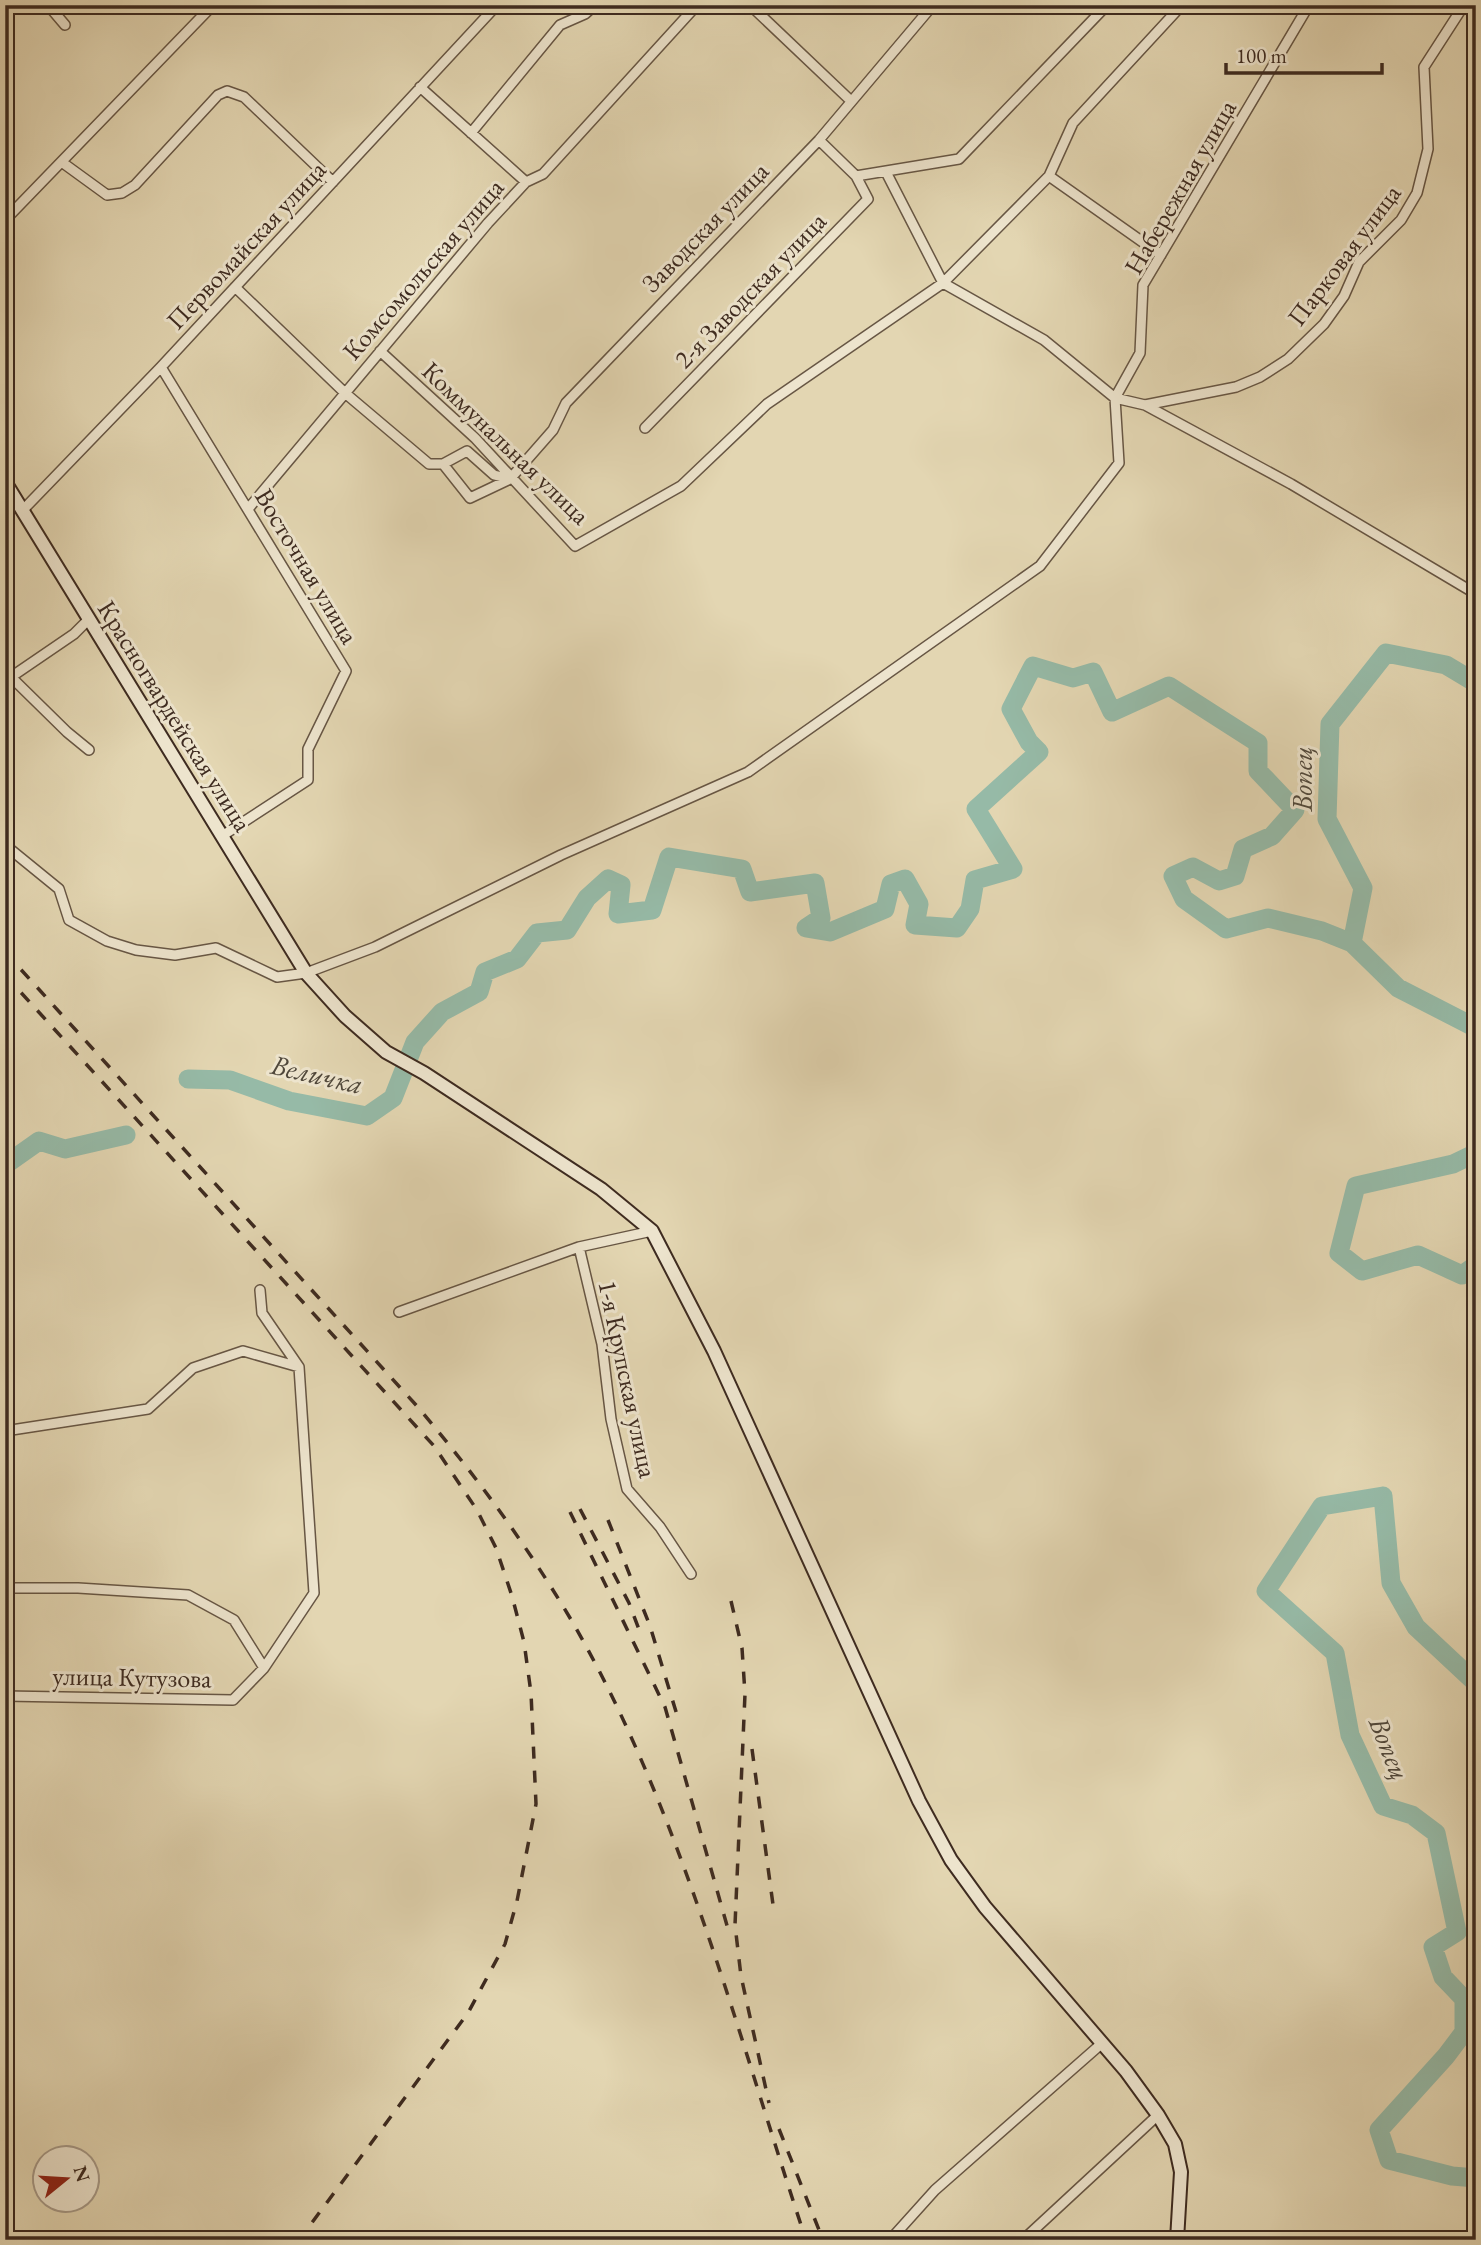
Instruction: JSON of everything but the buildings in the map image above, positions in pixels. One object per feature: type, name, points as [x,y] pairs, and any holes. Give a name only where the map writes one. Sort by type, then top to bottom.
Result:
[{"type":"street","points":[[48,5],[65,25]]},
{"type":"street","points":[[5,220],[213,5]]},
{"type":"street","name":"Первомайская улица","points":[[22,511],[161,367],[497,5]]},
{"type":"street","points":[[471,133],[560,25],[585,14],[595,5]]},
{"type":"street","name":"Комсомольская улица","points":[[248,509],[526,182],[543,174],[696,5]]},
{"type":"street","points":[[750,5],[850,100]]},
{"type":"street","name":"Заводская улица","points":[[510,479],[553,430],[566,402],[818,140],[933,5]]},
{"type":"street","points":[[818,140],[856,176],[959,159],[1107,5]]},
{"type":"street","points":[[886,172],[943,283],[1049,176],[1073,123],[1182,5]]},
{"type":"street","name":"Набережная улица","points":[[1115,398],[1140,353],[1143,285],[1309,5]]},
{"type":"street","name":"Парковая улица","points":[[943,283],[1044,340],[1115,398],[1145,405],[1236,387],[1260,377],[1288,359],[1324,324],[1344,296],[1359,262],[1401,220],[1417,192],[1428,149],[1424,67],[1464,5]]},
{"type":"street","points":[[420,88],[526,182]]},
{"type":"street","points":[[63,163],[107,195],[122,194],[135,185],[218,95],[227,91],[244,97],[333,182]]},
{"type":"street","name":"2-я Заводская улица","points":[[645,428],[868,199],[856,176]]},
{"type":"street","points":[[1049,176],[1161,255]]},
{"type":"street","name":"Коммунальная улица","points":[[380,351],[475,438],[510,479],[575,545],[681,486],[767,404],[943,283]]},
{"type":"street","points":[[235,287],[345,393],[429,464],[443,464],[467,451],[494,475],[510,479]]},
{"type":"street","name":"Восточная улица","points":[[161,367],[346,671],[308,748],[308,780],[222,836]]},
{"type":"street","points":[[5,845],[59,889],[69,920],[107,942],[136,950],[175,955],[216,948],[277,977],[306,974],[375,947],[561,855],[748,772],[1040,566],[1119,463],[1115,398]]},
{"type":"street","points":[[1145,405],[1291,484],[1476,594]]},
{"type":"street","points":[[443,464],[470,498],[510,479]]},
{"type":"street","name":"Красногвардейская улица","points":[[5,482],[306,974],[345,1016],[386,1052],[424,1073],[601,1189],[652,1231]]},
{"type":"street","points":[[89,619],[74,634],[8,681],[89,750]]},
{"type":"street","points":[[652,1231],[714,1350],[901,1764],[944,1848],[985,1907],[1100,2045],[1126,2071],[1175,2144],[1181,2172],[1177,2240]]},
{"type":"street","name":"1-я Крупская улица","points":[[652,1231],[579,1247],[602,1344],[611,1419],[626,1489],[660,1527],[691,1573]]},
{"type":"street","points":[[399,1312],[579,1247]]},
{"type":"street","points":[[260,1290],[262,1313],[299,1367]]},
{"type":"street","points":[[5,1431],[148,1409],[193,1368],[243,1352],[299,1367]]},
{"type":"street","name":"улица Кутузова","points":[[5,1696],[233,1700],[264,1668],[314,1593],[299,1367]]},
{"type":"street","points":[[5,1588],[78,1588],[188,1595],[234,1620],[264,1668]]},
{"type":"street","points":[[890,2240],[935,2190],[1100,2045]]},
{"type":"street","points":[[1023,2240],[1158,2115]]},
{"type":"waterway","name":"Вопец","points":[[1476,683],[1446,665],[1386,653],[1330,724],[1327,819],[1363,888],[1352,943],[1398,988],[1476,1028]]},
{"type":"waterway","name":"Величка","points":[[188,1079],[230,1080],[289,1101],[367,1116],[393,1098],[415,1042],[442,1012],[479,992],[485,972],[517,959],[537,933],[567,930],[587,898],[608,879],[621,885],[618,914],[652,910],[669,857],[742,869],[750,892],[815,883],[821,918],[806,928],[830,932],[885,909],[891,884],[905,879],[919,904],[915,925],[957,928],[970,909],[975,880],[1013,869],[976,809],[1039,752],[1029,742],[1011,709],[1033,666],[1073,678],[1093,672],[1112,712],[1169,686],[1258,743],[1258,771],[1295,810],[1272,836],[1243,849],[1235,876],[1219,881],[1193,867],[1173,876],[1184,899],[1226,929],[1268,918],[1322,931],[1352,943]]},
{"type":"waterway","name":"Величка","points":[[5,1165],[39,1141],[65,1149],[126,1135]]},
{"type":"waterway","name":"Вопец","points":[[1476,1153],[1453,1164],[1356,1186],[1339,1253],[1362,1271],[1418,1255],[1462,1275],[1476,1265]]},
{"type":"waterway","name":"Вопец","points":[[1476,1683],[1416,1627],[1391,1583],[1383,1496],[1322,1506],[1266,1591],[1335,1653],[1350,1735],[1383,1806],[1412,1815],[1436,1833],[1457,1932],[1433,1947],[1443,1977],[1464,1999],[1464,2032],[1446,2056],[1379,2130],[1389,2160],[1452,2176],[1476,2178]]},
{"type":"railway","points":[[5,952],[416,1405],[499,1510],[555,1594],[611,1695],[676,1847],[731,2004],[806,2240]]},
{"type":"railway","points":[[5,975],[434,1446],[477,1510],[496,1548],[524,1642],[531,1693],[536,1804],[517,1901],[505,1944],[468,2013],[299,2240]]},
{"type":"railway","points":[[580,1509],[629,1603],[640,1632]]},
{"type":"railway","points":[[570,1512],[665,1707],[730,1936]]},
{"type":"railway","points":[[608,1520],[650,1626],[677,1715]]},
{"type":"railway","points":[[731,1601],[742,1648],[745,1694],[735,1925],[741,1976],[769,2103]]},
{"type":"railway","points":[[752,1749],[774,1912]]},
{"type":"railway","points":[[779,2129],[823,2240]]}]
